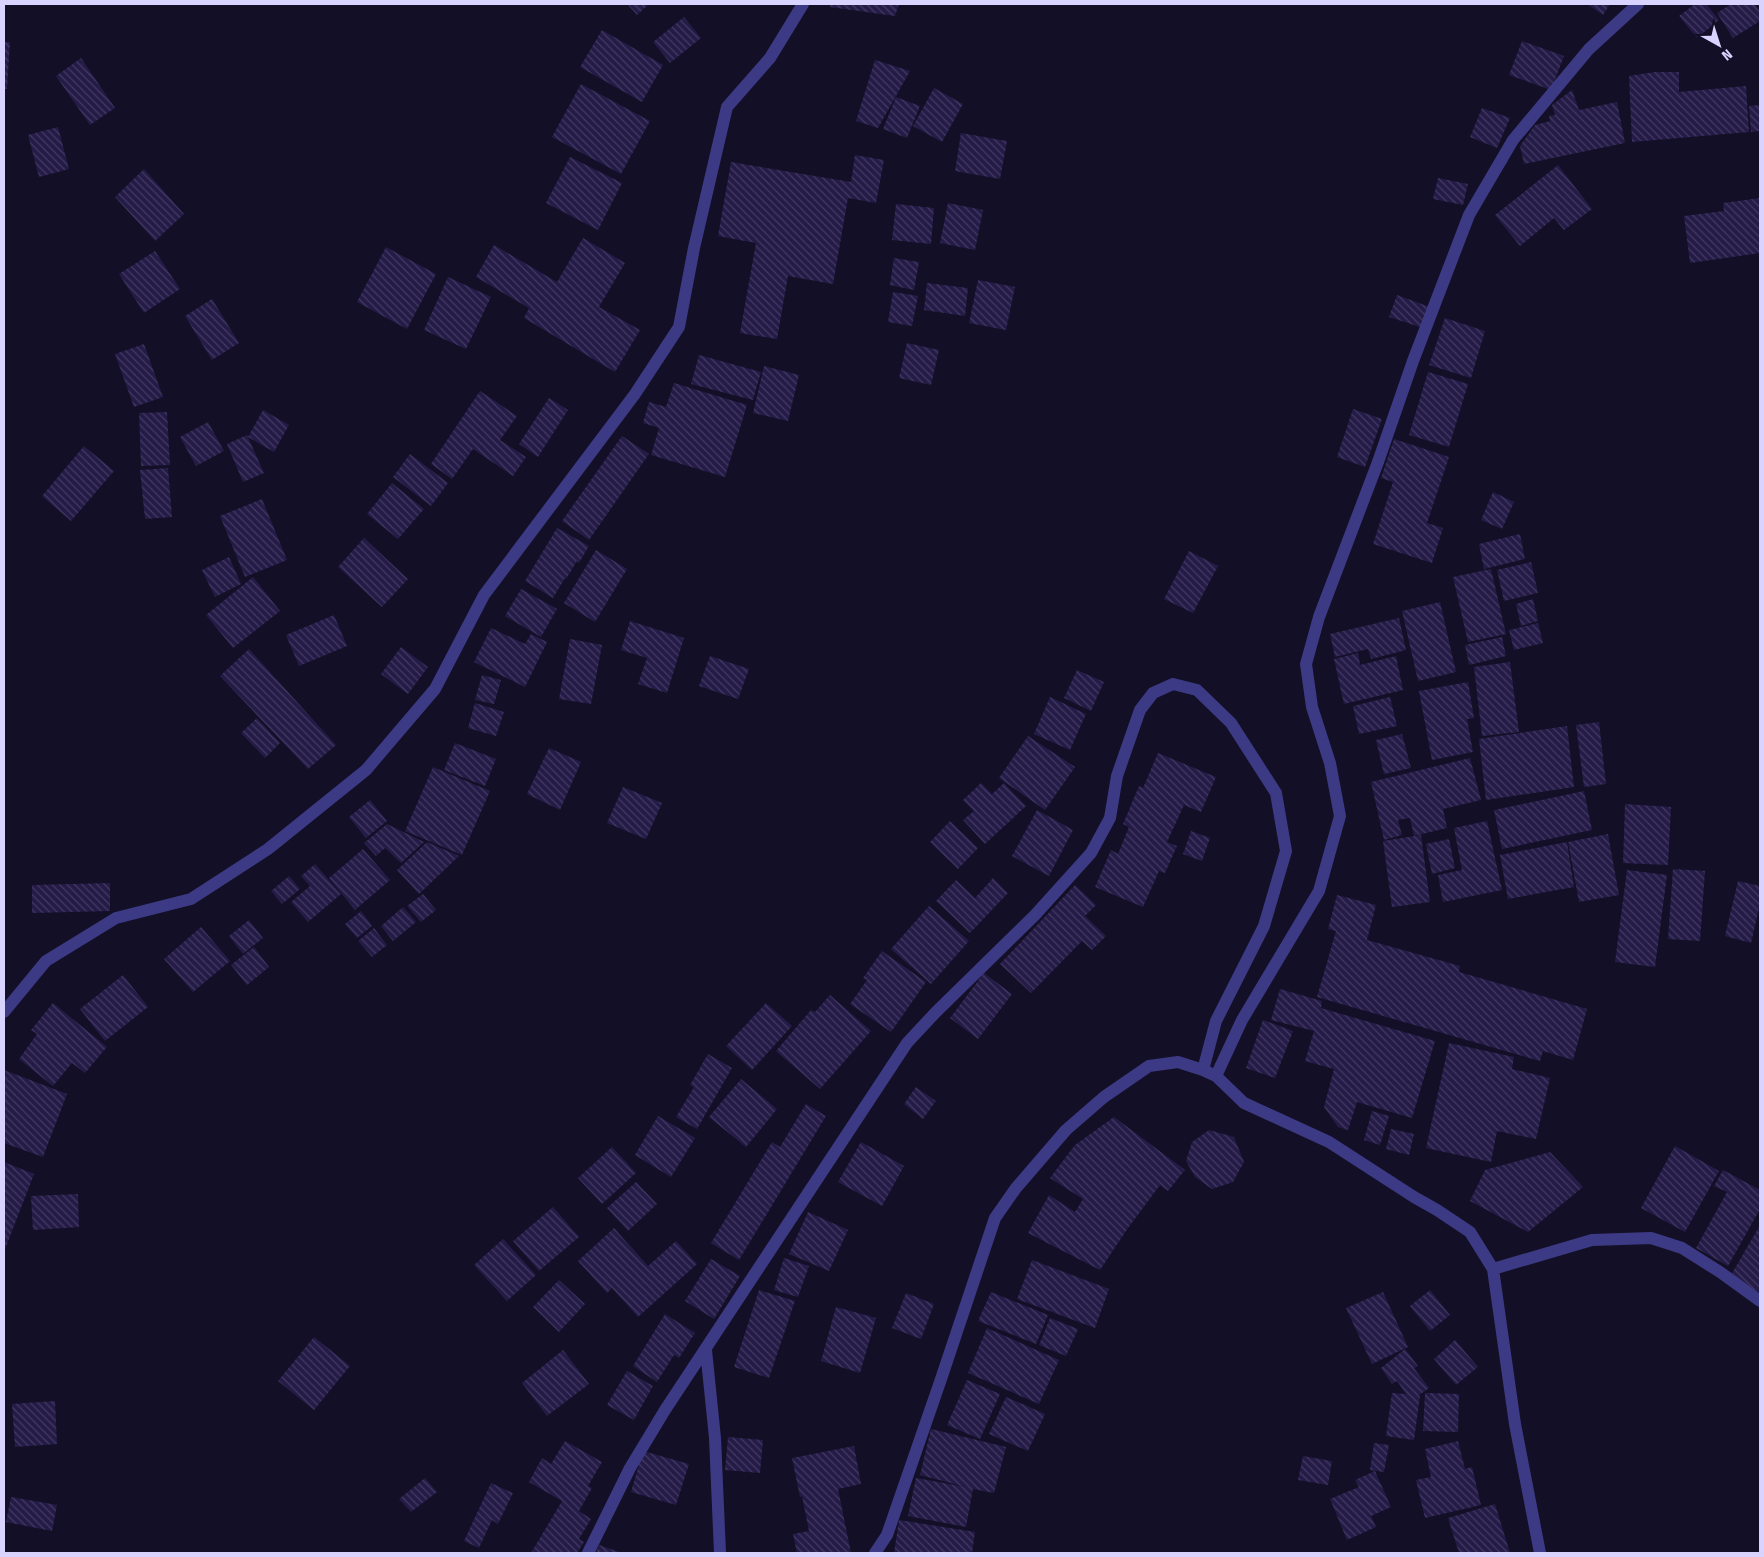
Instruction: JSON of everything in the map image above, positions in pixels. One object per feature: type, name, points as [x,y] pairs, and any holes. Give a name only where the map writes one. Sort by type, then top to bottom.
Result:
[{"type":"street","points":[[4,1012],[46,961],[116,918],[191,899],[268,849],[366,770],[434,689],[484,594],[635,394],[679,327],[694,248],[727,107],[770,58],[803,4]]},
{"type":"street","points":[[1216,1076],[1242,1020],[1319,891],[1340,816],[1330,763],[1312,708],[1306,664],[1319,617],[1469,215],[1513,140],[1589,49],[1638,4]]},
{"type":"street","points":[[588,1553],[630,1468],[665,1410],[907,1043],[1035,914],[1091,853],[1110,818],[1117,776],[1140,710],[1152,693],[1172,684],[1196,690],[1231,723],[1276,793],[1286,852],[1264,926],[1216,1021],[1204,1070]]},
{"type":"street","points":[[875,1553],[887,1535],[994,1218],[1016,1188],[1066,1130],[1104,1096],[1149,1066],[1178,1062],[1216,1076],[1244,1103],[1329,1142],[1470,1232],[1493,1269],[1515,1424],[1540,1553]]},
{"type":"street","points":[[1493,1269],[1592,1240],[1651,1238],[1682,1248],[1720,1272],[1760,1301]]},
{"type":"street","points":[[706,1350],[715,1438],[720,1553]]},
{"type":"building","points":[[627,4],[649,4],[637,15]]},
{"type":"building","points":[[831,4],[899,4],[895,16],[830,7]]},
{"type":"building","points":[[1587,4],[1610,4],[1603,15]]},
{"type":"building","points":[[1695,4],[1706,4],[1719,20],[1697,38],[1679,16]]},
{"type":"building","points":[[1731,4],[1755,4],[1760,12],[1760,21],[1733,38],[1717,13]]},
{"type":"building","points":[[684,17],[701,38],[670,63],[653,42]]},
{"type":"building","points":[[602,30],[663,65],[642,102],[580,67]]},
{"type":"building","points":[[1522,41],[1564,56],[1551,90],[1509,75]]},
{"type":"building","points":[[4,42],[10,42],[7,89],[4,89]]},
{"type":"building","points":[[81,58],[115,108],[90,125],[56,76]]},
{"type":"building","points":[[875,60],[910,71],[878,128],[856,121]]},
{"type":"building","points":[[1655,72],[1679,72],[1679,92],[1746,86],[1749,132],[1632,142],[1629,76]]},
{"type":"building","points":[[581,84],[650,121],[621,174],[552,137]]},
{"type":"building","points":[[934,88],[963,104],[942,142],[913,126]]},
{"type":"building","points":[[1572,90],[1579,110],[1617,102],[1625,143],[1524,164],[1520,146],[1535,125],[1550,121],[1549,116],[1555,115],[1552,105]]},
{"type":"building","points":[[896,97],[920,106],[907,138],[883,129]]},
{"type":"building","points":[[1760,105],[1760,131],[1751,132],[1749,106]]},
{"type":"building","points":[[1482,108],[1510,118],[1497,148],[1470,137]]},
{"type":"building","points":[[58,127],[69,169],[39,177],[28,135]]},
{"type":"building","points":[[961,133],[1007,141],[1000,179],[955,171]]},
{"type":"building","points":[[855,155],[884,160],[876,203],[848,198],[833,284],[788,276],[777,339],[740,333],[756,243],[718,236],[731,162],[851,182]]},
{"type":"building","points":[[570,157],[622,183],[598,230],[546,203]]},
{"type":"building","points":[[1558,165],[1592,209],[1564,230],[1554,218],[1520,246],[1495,215]]},
{"type":"building","points":[[144,169],[184,214],[155,241],[115,197]]},
{"type":"building","points":[[1438,178],[1468,184],[1463,205],[1433,199]]},
{"type":"building","points":[[1760,198],[1760,253],[1690,263],[1684,216],[1724,211],[1723,203]]},
{"type":"building","points":[[948,203],[983,210],[975,250],[940,243]]},
{"type":"building","points":[[896,204],[934,208],[931,244],[892,240]]},
{"type":"building","points":[[583,238],[625,263],[599,307],[640,330],[615,372],[524,318],[529,308],[476,277],[494,245],[557,282]]},
{"type":"building","points":[[386,247],[436,274],[407,329],[357,302]]},
{"type":"building","points":[[155,251],[180,289],[144,313],[119,274]]},
{"type":"building","points":[[894,258],[919,262],[914,290],[890,285]]},
{"type":"building","points":[[448,277],[491,297],[466,349],[424,330]]},
{"type":"building","points":[[978,280],[1015,287],[1006,330],[969,323]]},
{"type":"building","points":[[927,283],[968,288],[965,316],[924,310]]},
{"type":"building","points":[[893,292],[918,296],[912,326],[888,322]]},
{"type":"building","points":[[1397,295],[1430,307],[1423,328],[1389,317]]},
{"type":"building","points":[[212,299],[239,343],[212,360],[185,316]]},
{"type":"building","points":[[1445,318],[1485,331],[1471,378],[1429,365]]},
{"type":"building","points":[[907,343],[939,350],[931,385],[899,378]]},
{"type":"building","points":[[144,344],[163,397],[134,407],[115,354]]},
{"type":"building","points":[[699,355],[761,372],[753,400],[691,384]]},
{"type":"building","points":[[764,366],[799,375],[788,421],[753,413]]},
{"type":"building","points":[[1428,372],[1468,384],[1449,447],[1409,435]]},
{"type":"building","points":[[674,383],[747,405],[725,477],[651,455],[659,428],[643,423],[649,402],[666,407]]},
{"type":"building","points":[[480,391],[517,416],[500,440],[526,457],[513,476],[473,449],[452,479],[431,464]]},
{"type":"building","points":[[549,398],[568,410],[538,457],[519,444]]},
{"type":"building","points":[[1353,409],[1382,419],[1365,467],[1337,457]]},
{"type":"building","points":[[263,410],[289,425],[274,452],[248,437]]},
{"type":"building","points":[[167,412],[170,465],[141,466],[139,413]]},
{"type":"building","points":[[208,422],[224,451],[196,466],[180,437]]},
{"type":"building","points":[[247,435],[264,473],[243,482],[227,444]]},
{"type":"building","points":[[622,436],[649,454],[589,540],[562,521]]},
{"type":"building","points":[[1394,439],[1449,457],[1427,523],[1443,528],[1432,563],[1373,544],[1393,482],[1381,478]]},
{"type":"building","points":[[84,446],[114,471],[71,521],[42,496]]},
{"type":"building","points":[[410,454],[448,483],[431,506],[393,477]]},
{"type":"building","points":[[168,468],[172,517],[145,519],[140,470]]},
{"type":"building","points":[[392,483],[424,509],[398,539],[367,514]]},
{"type":"building","points":[[1493,492],[1514,502],[1502,529],[1481,520]]},
{"type":"building","points":[[262,499],[287,560],[245,577],[220,516]]},
{"type":"building","points":[[557,528],[589,546],[579,563],[577,561],[565,578],[553,598],[525,581]]},
{"type":"building","points":[[1520,534],[1525,559],[1484,569],[1479,544]]},
{"type":"building","points":[[364,538],[408,579],[382,607],[338,567]]},
{"type":"building","points":[[596,550],[627,569],[595,622],[564,603]]},
{"type":"building","points":[[1189,551],[1218,566],[1193,613],[1164,599]]},
{"type":"building","points":[[229,557],[241,584],[215,597],[202,570]]},
{"type":"building","points":[[1531,562],[1538,593],[1504,601],[1497,570]]},
{"type":"building","points":[[1491,569],[1506,634],[1468,642],[1453,577]]},
{"type":"building","points":[[253,577],[280,611],[233,648],[206,615]]},
{"type":"building","points":[[521,589],[557,609],[541,637],[505,616]]},
{"type":"building","points":[[1533,599],[1538,621],[1521,626],[1516,604]]},
{"type":"building","points":[[1440,602],[1456,672],[1418,681],[1402,611]]},
{"type":"building","points":[[334,615],[347,646],[299,666],[286,635]]},
{"type":"building","points":[[1399,618],[1406,650],[1371,659],[1368,649],[1335,657],[1330,634]]},
{"type":"building","points":[[630,621],[684,638],[667,693],[638,684],[647,658],[621,650]]},
{"type":"building","points":[[1538,623],[1543,643],[1514,650],[1509,630]]},
{"type":"building","points":[[491,628],[525,644],[531,634],[547,642],[525,687],[474,662]]},
{"type":"building","points":[[1502,637],[1506,656],[1469,665],[1465,645]]},
{"type":"building","points":[[570,639],[602,645],[591,704],[559,699]]},
{"type":"building","points":[[401,647],[428,667],[408,694],[381,674]]},
{"type":"building","points":[[249,649],[336,745],[308,769],[220,676]]},
{"type":"building","points":[[1358,653],[1360,665],[1396,656],[1403,690],[1344,704],[1334,659]]},
{"type":"building","points":[[710,656],[749,669],[738,699],[699,686]]},
{"type":"building","points":[[1510,662],[1519,732],[1482,736],[1474,667]]},
{"type":"building","points":[[1077,670],[1104,682],[1091,711],[1064,698]]},
{"type":"building","points":[[482,675],[501,680],[494,704],[475,700]]},
{"type":"building","points":[[1468,682],[1474,718],[1467,719],[1473,752],[1432,760],[1419,691]]},
{"type":"building","points":[[1050,697],[1086,714],[1070,750],[1034,734]]},
{"type":"building","points":[[1390,697],[1397,726],[1359,734],[1353,706]]},
{"type":"building","points":[[475,703],[504,712],[496,736],[468,728]]},
{"type":"building","points":[[257,718],[280,743],[265,758],[241,733]]},
{"type":"building","points":[[1599,722],[1606,784],[1584,787],[1576,725]]},
{"type":"building","points":[[1567,726],[1574,787],[1486,800],[1479,739]]},
{"type":"building","points":[[1402,734],[1411,768],[1384,774],[1376,740]]},
{"type":"building","points":[[1028,736],[1075,767],[1045,810],[999,778]]},
{"type":"building","points":[[455,743],[496,759],[485,786],[444,770]]},
{"type":"building","points":[[549,748],[581,762],[560,810],[527,794]]},
{"type":"building","points":[[1158,753],[1216,777],[1201,812],[1184,805],[1167,842],[1177,846],[1165,873],[1159,871],[1143,907],[1095,887],[1111,850],[1118,854],[1129,827],[1123,824],[1139,786],[1143,788]]},
{"type":"building","points":[[1470,758],[1481,800],[1443,809],[1447,828],[1414,836],[1410,818],[1398,820],[1402,835],[1384,840],[1371,782]]},
{"type":"building","points":[[433,767],[490,791],[462,855],[405,831]]},
{"type":"building","points":[[981,783],[992,794],[1004,783],[1026,806],[985,844],[963,820],[974,811],[963,800]]},
{"type":"building","points":[[623,787],[662,803],[646,839],[607,823]]},
{"type":"building","points":[[1584,791],[1592,830],[1502,849],[1494,810]]},
{"type":"building","points":[[370,800],[387,821],[366,838],[349,817]]},
{"type":"building","points":[[1625,804],[1671,807],[1668,865],[1623,863]]},
{"type":"building","points":[[1037,810],[1073,830],[1049,876],[1012,856]]},
{"type":"building","points":[[950,821],[978,848],[958,869],[930,842]]},
{"type":"building","points":[[1487,821],[1502,890],[1443,902],[1438,875],[1462,870],[1454,828]]},
{"type":"building","points":[[387,824],[424,842],[401,863],[385,848],[376,856],[364,843]]},
{"type":"building","points":[[1191,831],[1210,838],[1202,861],[1183,854]]},
{"type":"building","points":[[1608,834],[1619,895],[1579,902],[1568,842]]},
{"type":"building","points":[[1421,835],[1430,902],[1392,907],[1383,841]]},
{"type":"building","points":[[1449,839],[1455,868],[1432,874],[1426,844]]},
{"type":"building","points":[[427,842],[459,856],[419,894],[397,870]]},
{"type":"building","points":[[1567,842],[1574,887],[1508,899],[1500,855]]},
{"type":"building","points":[[363,849],[390,880],[355,910],[329,878]]},
{"type":"building","points":[[315,864],[341,894],[308,922],[291,902],[310,886],[301,876]]},
{"type":"building","points":[[1673,869],[1705,871],[1700,941],[1668,939]]},
{"type":"building","points":[[1627,870],[1667,875],[1655,967],[1615,962]]},
{"type":"building","points":[[289,876],[300,889],[282,904],[271,891]]},
{"type":"building","points":[[993,878],[1008,893],[970,933],[936,901],[956,880],[975,898]]},
{"type":"building","points":[[1738,881],[1760,886],[1760,904],[1751,943],[1725,936]]},
{"type":"building","points":[[110,883],[110,911],[32,913],[32,885]]},
{"type":"building","points":[[1075,885],[1096,905],[1085,916],[1106,936],[1092,950],[1082,941],[1031,993],[1000,964]]},
{"type":"building","points":[[423,894],[436,910],[421,922],[407,906]]},
{"type":"building","points":[[1337,895],[1376,905],[1367,940],[1460,966],[1459,972],[1587,1009],[1573,1060],[1543,1051],[1540,1061],[1317,997],[1336,931],[1328,929]]},
{"type":"building","points":[[929,906],[969,941],[931,984],[891,949]]},
{"type":"building","points":[[403,907],[416,922],[393,941],[381,926]]},
{"type":"building","points":[[361,911],[372,926],[357,938],[345,924]]},
{"type":"building","points":[[249,920],[263,938],[243,954],[229,936]]},
{"type":"building","points":[[201,927],[230,961],[193,992],[164,959]]},
{"type":"building","points":[[374,928],[387,945],[372,957],[358,941]]},
{"type":"building","points":[[254,947],[269,967],[247,985],[231,965]]},
{"type":"building","points":[[882,951],[926,982],[891,1032],[850,1004],[867,980],[863,978]]},
{"type":"building","points":[[984,973],[1012,994],[978,1039],[950,1018]]},
{"type":"building","points":[[123,975],[148,1007],[105,1041],[80,1009]]},
{"type":"building","points":[[1280,989],[1322,1001],[1321,1008],[1435,1041],[1412,1118],[1357,1102],[1348,1130],[1338,1127],[1324,1107],[1334,1069],[1305,1061],[1314,1031],[1271,1020]]},
{"type":"building","points":[[830,995],[871,1031],[820,1089],[776,1051],[811,1010],[815,1012]]},
{"type":"building","points":[[53,1003],[107,1047],[85,1073],[72,1063],[53,1086],[19,1059],[37,1034],[31,1030]]},
{"type":"building","points":[[766,1003],[792,1026],[752,1070],[726,1046]]},
{"type":"building","points":[[1263,1020],[1293,1031],[1275,1078],[1246,1068]]},
{"type":"building","points":[[1449,1043],[1514,1057],[1512,1069],[1550,1078],[1536,1139],[1497,1131],[1491,1162],[1426,1148]]},
{"type":"building","points":[[708,1054],[732,1068],[697,1129],[676,1117],[694,1087],[690,1085]]},
{"type":"building","points":[[4,1070],[67,1094],[43,1157],[4,1143]]},
{"type":"building","points":[[741,1079],[777,1109],[746,1147],[709,1117]]},
{"type":"building","points":[[916,1087],[936,1101],[923,1119],[904,1104]]},
{"type":"building","points":[[806,1104],[826,1116],[739,1260],[711,1243],[772,1142],[780,1147]]},
{"type":"building","points":[[1372,1111],[1389,1116],[1380,1145],[1364,1140]]},
{"type":"building","points":[[658,1116],[695,1138],[671,1177],[635,1155]]},
{"type":"building","points":[[1114,1117],[1185,1170],[1168,1191],[1160,1185],[1100,1270],[1028,1233],[1049,1195],[1075,1212],[1083,1199],[1050,1178],[1075,1145]]},
{"type":"building","points":[[1391,1129],[1414,1134],[1409,1155],[1386,1149]]},
{"type":"building","points":[[1209,1130],[1234,1137],[1244,1162],[1233,1182],[1212,1189],[1195,1177],[1186,1161],[1192,1142]]},
{"type":"building","points":[[861,1142],[904,1166],[882,1206],[838,1182]]},
{"type":"building","points":[[1675,1146],[1719,1171],[1685,1232],[1641,1208]]},
{"type":"building","points":[[612,1147],[636,1173],[602,1204],[578,1178]]},
{"type":"building","points":[[1550,1152],[1583,1187],[1528,1232],[1470,1201],[1485,1170]]},
{"type":"building","points":[[4,1162],[34,1174],[4,1252]]},
{"type":"building","points":[[1723,1170],[1760,1190],[1760,1209],[1728,1266],[1696,1248],[1727,1192],[1714,1186]]},
{"type":"building","points":[[636,1182],[657,1204],[628,1231],[607,1208]]},
{"type":"building","points":[[78,1194],[79,1227],[33,1230],[31,1196]]},
{"type":"building","points":[[553,1207],[579,1237],[539,1271],[513,1241]]},
{"type":"building","points":[[808,1212],[848,1230],[829,1271],[789,1254]]},
{"type":"building","points":[[1760,1225],[1760,1293],[1731,1275]]},
{"type":"building","points":[[614,1228],[648,1266],[676,1241],[697,1264],[638,1317],[612,1288],[607,1293],[578,1261]]},
{"type":"building","points":[[503,1239],[536,1275],[507,1301],[474,1265]]},
{"type":"building","points":[[784,1258],[809,1266],[798,1297],[774,1290]]},
{"type":"building","points":[[711,1259],[740,1276],[714,1319],[685,1301]]},
{"type":"building","points":[[1032,1260],[1109,1289],[1095,1328],[1017,1299]]},
{"type":"building","points":[[559,1280],[585,1304],[559,1332],[533,1307]]},
{"type":"building","points":[[759,1290],[795,1301],[769,1378],[734,1367]]},
{"type":"building","points":[[1430,1290],[1450,1315],[1430,1331],[1410,1306]]},
{"type":"building","points":[[991,1292],[1048,1315],[1036,1344],[978,1321]]},
{"type":"building","points":[[1383,1292],[1408,1347],[1372,1364],[1346,1308]]},
{"type":"building","points":[[906,1293],[934,1304],[921,1339],[892,1328]]},
{"type":"building","points":[[836,1307],[876,1318],[860,1373],[821,1361]]},
{"type":"building","points":[[665,1314],[695,1333],[679,1358],[674,1355],[657,1382],[633,1366]]},
{"type":"building","points":[[1050,1318],[1078,1329],[1066,1356],[1039,1345]]},
{"type":"building","points":[[987,1328],[1059,1360],[1039,1404],[968,1373]]},
{"type":"building","points":[[314,1337],[350,1366],[314,1410],[278,1381]]},
{"type":"building","points":[[1455,1340],[1478,1367],[1456,1385],[1434,1359]]},
{"type":"building","points":[[1405,1349],[1418,1366],[1414,1368],[1429,1388],[1418,1396],[1420,1396],[1414,1440],[1386,1436],[1392,1393],[1406,1394],[1397,1381],[1392,1384],[1381,1368]]},
{"type":"building","points":[[563,1350],[589,1384],[547,1416],[522,1383]]},
{"type":"building","points":[[627,1371],[653,1386],[634,1420],[607,1405]]},
{"type":"building","points":[[967,1380],[1000,1394],[980,1439],[947,1425]]},
{"type":"building","points":[[1425,1393],[1459,1394],[1458,1432],[1423,1431]]},
{"type":"building","points":[[1006,1397],[1045,1414],[1028,1451],[989,1434]]},
{"type":"building","points":[[55,1401],[57,1444],[15,1447],[12,1404]]},
{"type":"building","points":[[931,1429],[1006,1447],[994,1493],[973,1489],[966,1527],[908,1516],[916,1478],[966,1487],[920,1475]]},
{"type":"building","points":[[728,1437],[763,1440],[760,1473],[725,1470]]},
{"type":"building","points":[[565,1441],[602,1462],[588,1486],[592,1488],[579,1511],[591,1519],[579,1539],[584,1542],[577,1553],[531,1553],[562,1501],[529,1482],[542,1458],[551,1464]]},
{"type":"building","points":[[1458,1441],[1465,1469],[1472,1467],[1481,1505],[1425,1518],[1416,1480],[1431,1477],[1425,1449]]},
{"type":"building","points":[[1374,1443],[1389,1445],[1384,1472],[1370,1470]]},
{"type":"building","points":[[854,1446],[861,1484],[838,1489],[851,1553],[797,1553],[793,1534],[809,1531],[792,1458]]},
{"type":"building","points":[[643,1451],[689,1464],[676,1505],[631,1492]]},
{"type":"building","points":[[1303,1456],[1332,1461],[1328,1485],[1298,1480]]},
{"type":"building","points":[[1375,1471],[1391,1507],[1371,1516],[1376,1527],[1347,1540],[1330,1499],[1359,1487],[1355,1480]]},
{"type":"building","points":[[425,1478],[437,1492],[411,1512],[399,1499]]},
{"type":"building","points":[[491,1483],[513,1493],[498,1524],[492,1520],[479,1548],[464,1541]]},
{"type":"building","points":[[11,1497],[57,1505],[52,1531],[6,1522]]},
{"type":"building","points":[[1495,1504],[1510,1553],[1459,1553],[1448,1518]]},
{"type":"building","points":[[899,1520],[975,1532],[972,1553],[894,1553]]},
{"type":"building","points":[[599,1545],[622,1553],[596,1553]]}]
